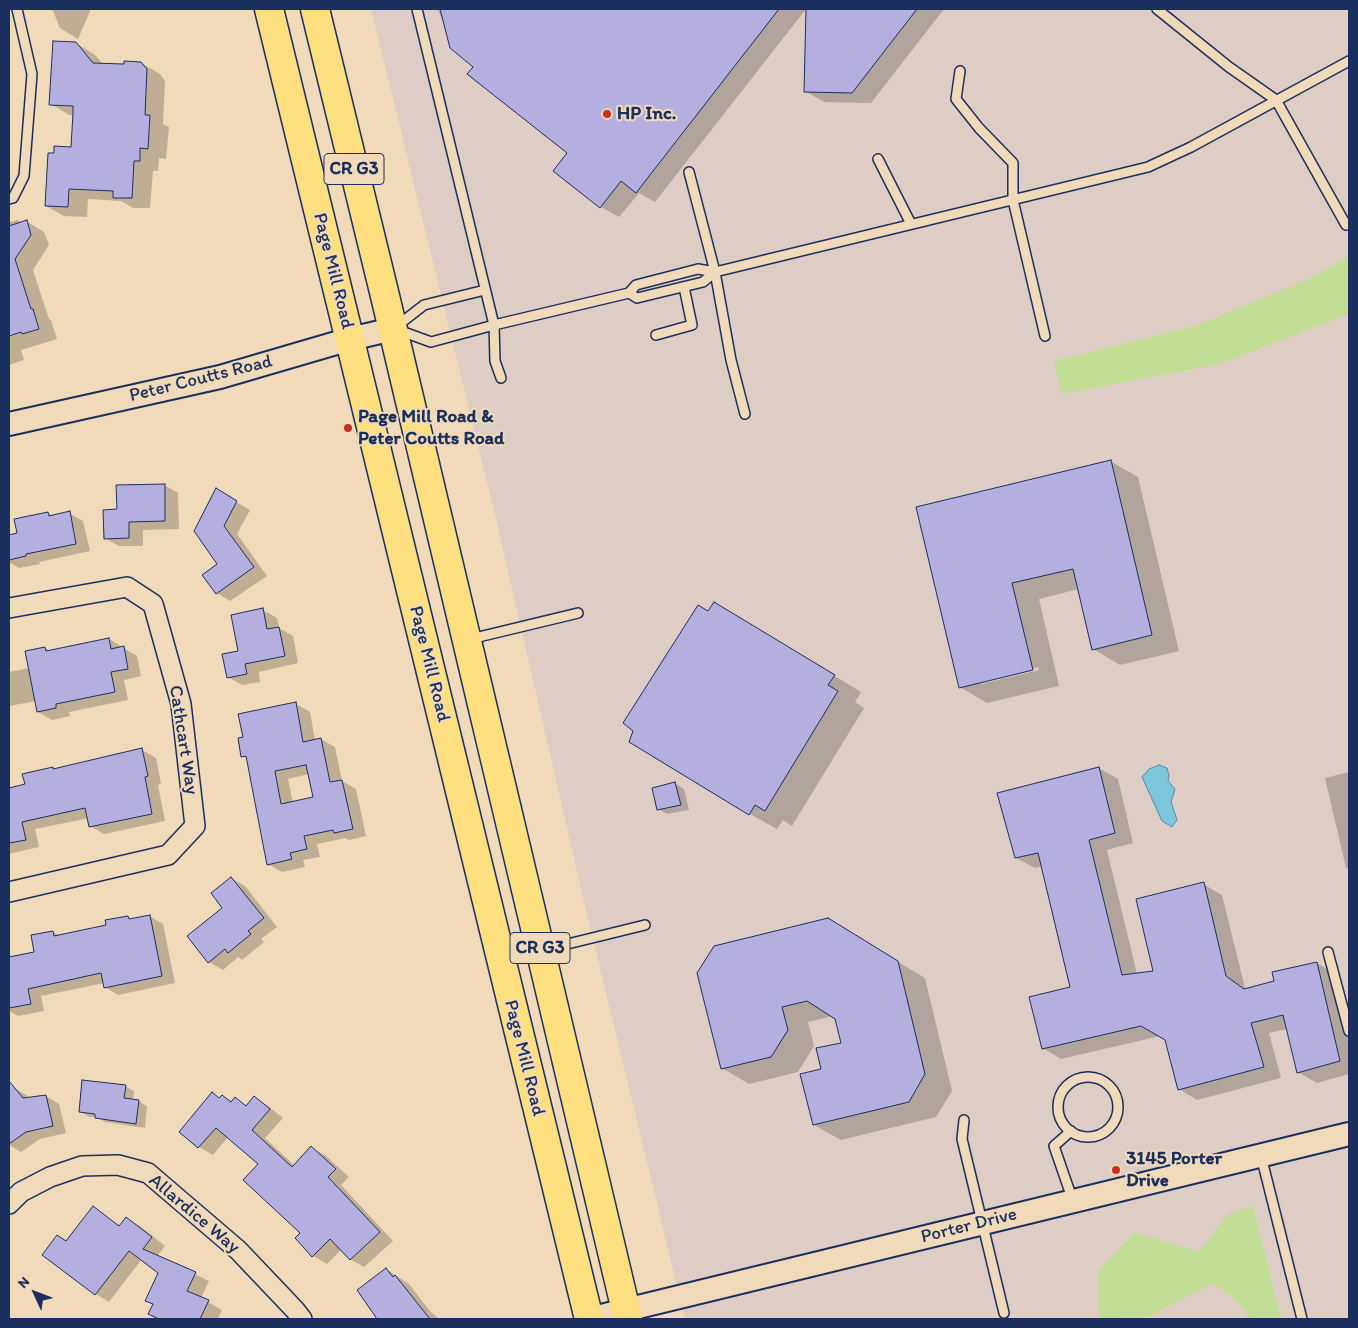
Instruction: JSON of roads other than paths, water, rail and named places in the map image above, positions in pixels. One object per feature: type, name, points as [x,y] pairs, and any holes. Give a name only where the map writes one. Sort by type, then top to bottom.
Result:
[{"type":"main road","name":"Page Mill Road","points":[[269,9],[589,1319]]},
{"type":"main road","name":"CR G3","points":[[315,9],[627,1314]]},
{"type":"street","name":"Peter Coutts Road","points":[[9,424],[220,377],[350,339],[393,329]]},
{"type":"street","name":"Cathcart Way","points":[[9,608],[128,587],[153,604],[181,704],[195,826],[168,855],[9,892]]},
{"type":"street","name":"Porter Drive","points":[[589,1319],[627,1314],[982,1223],[1349,1134]]},
{"type":"street","name":"Allardice Way","points":[[9,1204],[21,1192],[50,1177],[82,1166],[118,1165],[148,1173],[238,1250],[302,1319]]},
{"type":"lane","points":[[9,199],[13,198],[24,176],[32,74],[18,9]]},
{"type":"lane","points":[[416,9],[494,325],[495,361],[501,378]]},
{"type":"lane","points":[[1157,9],[1230,67],[1276,100],[1346,225]]},
{"type":"lane","points":[[629,293],[637,298],[684,287],[702,282],[715,272],[1148,167],[1191,147],[1349,60]]},
{"type":"lane","points":[[960,71],[956,99],[979,128],[1013,163],[1013,200],[1045,336]]},
{"type":"lane","points":[[878,159],[911,224]]},
{"type":"lane","points":[[689,172],[715,272],[731,360],[745,414]]},
{"type":"lane","points":[[393,329],[431,342],[629,293],[636,285],[698,268],[715,272]]},
{"type":"lane","points":[[656,335],[692,325],[684,287]]},
{"type":"lane","points":[[393,329],[424,305],[485,290]]},
{"type":"lane","points":[[467,640],[578,613]]},
{"type":"lane","points":[[540,951],[645,925]]},
{"type":"lane","points":[[1328,952],[1349,1031]]},
{"type":"lane","points":[[1085,1076],[1101,1079],[1109,1084],[1119,1102],[1115,1122],[1100,1135],[1080,1136],[1071,1131],[1060,1119],[1058,1112],[1060,1096],[1064,1088],[1077,1078],[1085,1076]]},
{"type":"lane","points":[[964,1120],[962,1139],[1004,1313]]},
{"type":"lane","points":[[1071,1131],[1054,1146],[1073,1201]]},
{"type":"lane","points":[[1261,1156],[1302,1319]]},
{"type":"water","points":[[1159,765],[1167,768],[1168,781],[1175,789],[1171,802],[1177,820],[1172,827],[1162,821],[1142,777],[1149,769]]},
{"type":"place","name":"HP Inc.","points":[[607,114]]},
{"type":"place","name":"Page Mill Road & Peter Coutts Road","points":[[348,428]]},
{"type":"place","name":"3145 Porter Drive","points":[[1116,1170]]}]
